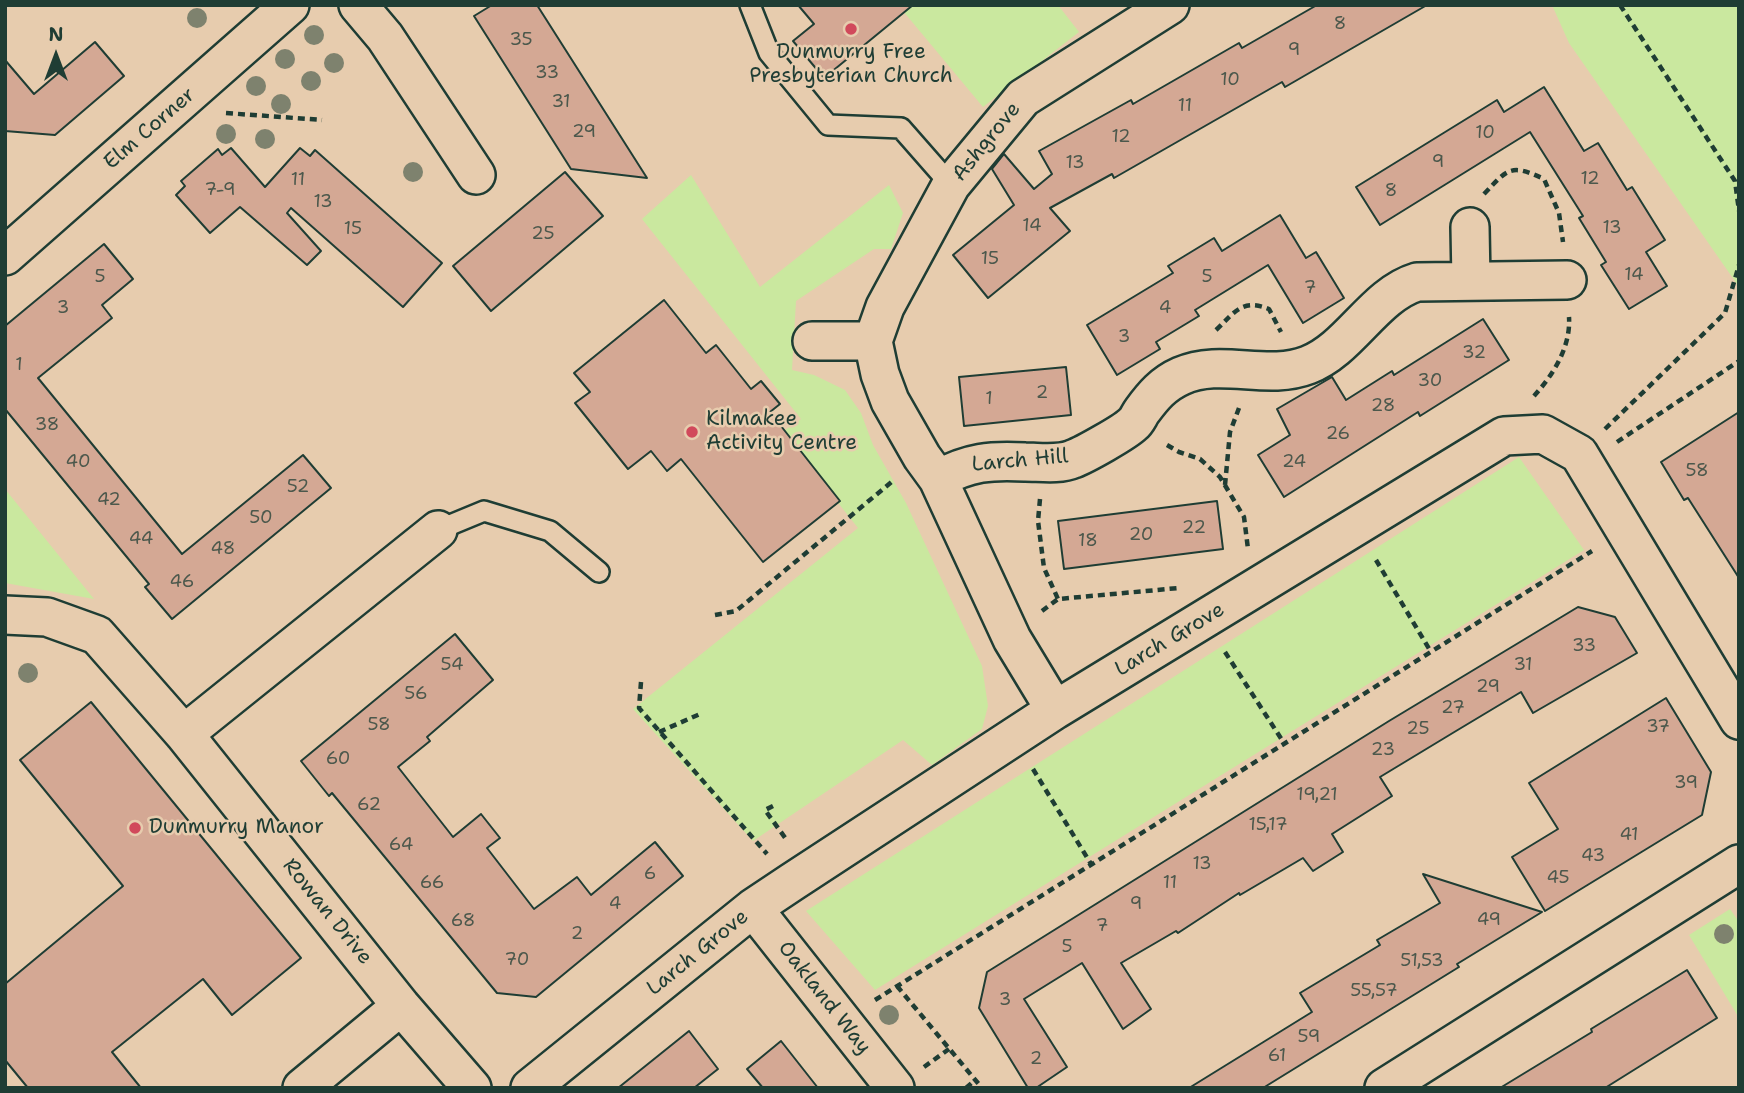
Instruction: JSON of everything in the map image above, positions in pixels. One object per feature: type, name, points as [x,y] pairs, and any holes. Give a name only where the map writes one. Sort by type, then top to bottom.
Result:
[{"type":"street","name":"Elm Corner","points":[[7,252],[290,5]]},
{"type":"street","points":[[358,5],[384,37],[476,176]]},
{"type":"street","name":"Ashgrove","points":[[873,341],[885,307],[951,185],[1023,98],[1170,5]]},
{"type":"street","points":[[1470,227],[1471,281]]},
{"type":"street","name":"Larch Hill","points":[[930,468],[957,468],[979,462],[1045,463],[1071,460],[1133,424],[1162,386],[1182,375],[1202,369],[1279,370],[1308,365],[1347,337],[1394,294],[1417,282],[1567,280]]},
{"type":"street","points":[[812,341],[873,341],[880,374],[890,401],[930,468],[1012,639],[1055,710]]},
{"type":"street","name":"Larch Grove","points":[[530,1088],[753,908],[1055,710],[1196,604],[1249,592],[1504,436],[1543,434],[1582,459],[1739,720]]},
{"type":"street","points":[[184,734],[438,530]]},
{"type":"street","name":"Rowan Drive","points":[[5,615],[47,617],[97,635],[184,734],[401,1006],[472,1088]]},
{"type":"street","points":[[1384,1088],[1739,864]]},
{"type":"street","name":"Oakland Way","points":[[753,908],[895,1088]]},
{"type":"street","points":[[302,1088],[401,1006]]},
{"type":"lane","points":[[750,5],[769,53],[828,125],[901,128],[951,185]]},
{"type":"lane","points":[[438,530],[484,510],[550,531],[599,572]]},
{"type":"path","points":[[1620,5],[1735,181],[1739,211]]},
{"type":"path","points":[[173,109],[322,120]]},
{"type":"path","points":[[1582,459],[1725,313],[1739,265]]},
{"type":"path","points":[[1582,459],[1739,361]]},
{"type":"path","points":[[1225,486],[1230,432],[1243,396],[1261,369]]},
{"type":"path","points":[[1133,424],[1179,452],[1200,459],[1220,477],[1244,517],[1251,563],[1249,592]]},
{"type":"path","points":[[1045,463],[1038,521],[1044,568],[1058,599]]},
{"type":"path","points":[[715,615],[736,611],[930,468]]},
{"type":"path","points":[[1356,526],[1432,652]]},
{"type":"path","points":[[843,1023],[897,986],[1625,530]]},
{"type":"path","points":[[1012,639],[1035,616],[1058,599],[1176,587],[1196,604],[1284,743]]},
{"type":"path","points":[[641,682],[639,708],[792,882]]},
{"type":"path","points":[[659,732],[700,713]]},
{"type":"path","points":[[1013,737],[1091,864]]},
{"type":"path","points":[[897,986],[982,1088]]},
{"type":"path","points":[[966,1088],[975,1080]]},
{"type":"green space","points":[[898,5],[1058,5],[1079,32],[983,107]]},
{"type":"green space","points":[[1552,5],[1739,5],[1739,287],[1569,43]]},
{"type":"green space","points":[[691,175],[760,287],[889,185],[903,213],[891,249],[874,249],[796,301],[792,370],[814,375],[845,390],[861,413],[873,445],[906,503],[982,666],[988,706],[982,729],[932,765],[903,740],[753,841],[633,709],[858,528],[782,432],[801,419],[642,219]]},
{"type":"green space","points":[[1519,457],[1584,550],[875,990],[806,911]]},
{"type":"green space","points":[[5,489],[94,599],[5,583]]},
{"type":"green space","points":[[1730,909],[1739,922],[1739,1018],[1689,935]]},
{"type":"building","points":[[492,5],[537,5],[647,178],[571,169],[474,16]]},
{"type":"building","name":"Dunmurry Free Presbyterian Church","points":[[798,5],[913,5],[824,78],[793,41],[814,24]]},
{"type":"building","points":[[1317,5],[1427,5],[1285,87],[1282,82],[1114,178],[1112,174],[1050,208],[1070,231],[988,298],[953,255],[1014,205],[992,169],[1004,154],[1034,189],[1052,174],[1039,151],[1131,100],[1133,104],[1239,43],[1242,48]]},
{"type":"building","points":[[95,42],[124,76],[55,135],[5,131],[5,60],[34,94]]},
{"type":"building","points":[[1544,87],[1584,151],[1598,143],[1627,190],[1632,187],[1665,240],[1646,252],[1667,286],[1629,309],[1601,265],[1606,262],[1579,218],[1583,216],[1530,132],[1380,225],[1356,187],[1497,100],[1504,112]]},
{"type":"building","points":[[231,148],[265,187],[300,148],[310,156],[315,150],[442,263],[403,307],[291,208],[287,213],[321,251],[307,265],[240,207],[210,233],[176,195],[185,186],[181,181],[218,149],[222,155]]},
{"type":"building","points":[[565,172],[603,216],[491,311],[453,266]]},
{"type":"building","points":[[1280,215],[1306,258],[1316,252],[1344,298],[1303,323],[1268,265],[1195,310],[1199,316],[1156,342],[1160,349],[1117,375],[1087,325],[1173,273],[1168,266],[1214,238],[1222,251]]},
{"type":"building","points":[[104,244],[133,279],[102,305],[112,318],[38,378],[182,554],[303,455],[331,488],[172,619],[145,587],[149,584],[5,409],[5,326]]},
{"type":"building","name":"Kilmakee Activity Centre","points":[[664,300],[706,353],[716,345],[751,389],[761,381],[780,404],[770,412],[840,501],[763,562],[681,459],[667,471],[651,451],[628,469],[575,403],[590,392],[574,373]]},
{"type":"building","points":[[1483,319],[1509,360],[1420,416],[1418,412],[1284,497],[1258,455],[1290,435],[1277,409],[1332,377],[1346,400],[1392,371],[1394,375]]},
{"type":"building","points":[[1066,367],[1071,415],[964,426],[959,377]]},
{"type":"building","points":[[1739,412],[1739,578],[1688,498],[1684,500],[1661,462]]},
{"type":"building","points":[[1217,501],[1223,549],[1064,569],[1058,521]]},
{"type":"building","points":[[1578,607],[1615,617],[1637,653],[1533,713],[1521,692],[1456,731],[1380,777],[1392,796],[1332,834],[1343,852],[1313,871],[1303,858],[1240,895],[1239,893],[1178,933],[1176,931],[1121,963],[1151,1009],[1123,1029],[1082,963],[1024,999],[1067,1067],[1036,1088],[1028,1088],[979,1008],[987,972],[1389,721]]},
{"type":"building","points":[[455,634],[493,680],[427,737],[430,741],[398,767],[453,837],[481,814],[500,838],[487,848],[534,909],[577,877],[591,895],[655,842],[683,876],[536,997],[497,993],[332,793],[329,796],[301,761]]},
{"type":"building","points":[[1666,698],[1711,772],[1702,815],[1545,911],[1512,857],[1558,829],[1529,783]]},
{"type":"building","name":"Dunmurry Manor","points":[[91,702],[301,958],[232,1015],[203,979],[112,1052],[141,1088],[28,1088],[5,1060],[5,984],[123,886],[20,760]]},
{"type":"building","points":[[1423,874],[1542,912],[1457,964],[1459,967],[1263,1088],[1189,1088],[1312,1012],[1300,993],[1380,945],[1377,940],[1440,903]]},
{"type":"building","points":[[1687,970],[1717,1018],[1605,1088],[1500,1088],[1592,1032],[1591,1029]]},
{"type":"building","points":[[689,1031],[718,1069],[694,1088],[618,1088]]},
{"type":"building","points":[[781,1041],[818,1088],[763,1088],[747,1069]]},
{"type":"place","name":"Dunmurry Free Presbyterian Church","points":[[851,29]]},
{"type":"place","name":"Kilmakee Activity Centre","points":[[692,432]]},
{"type":"place","name":"Dunmurry Manor","points":[[135,828]]}]
